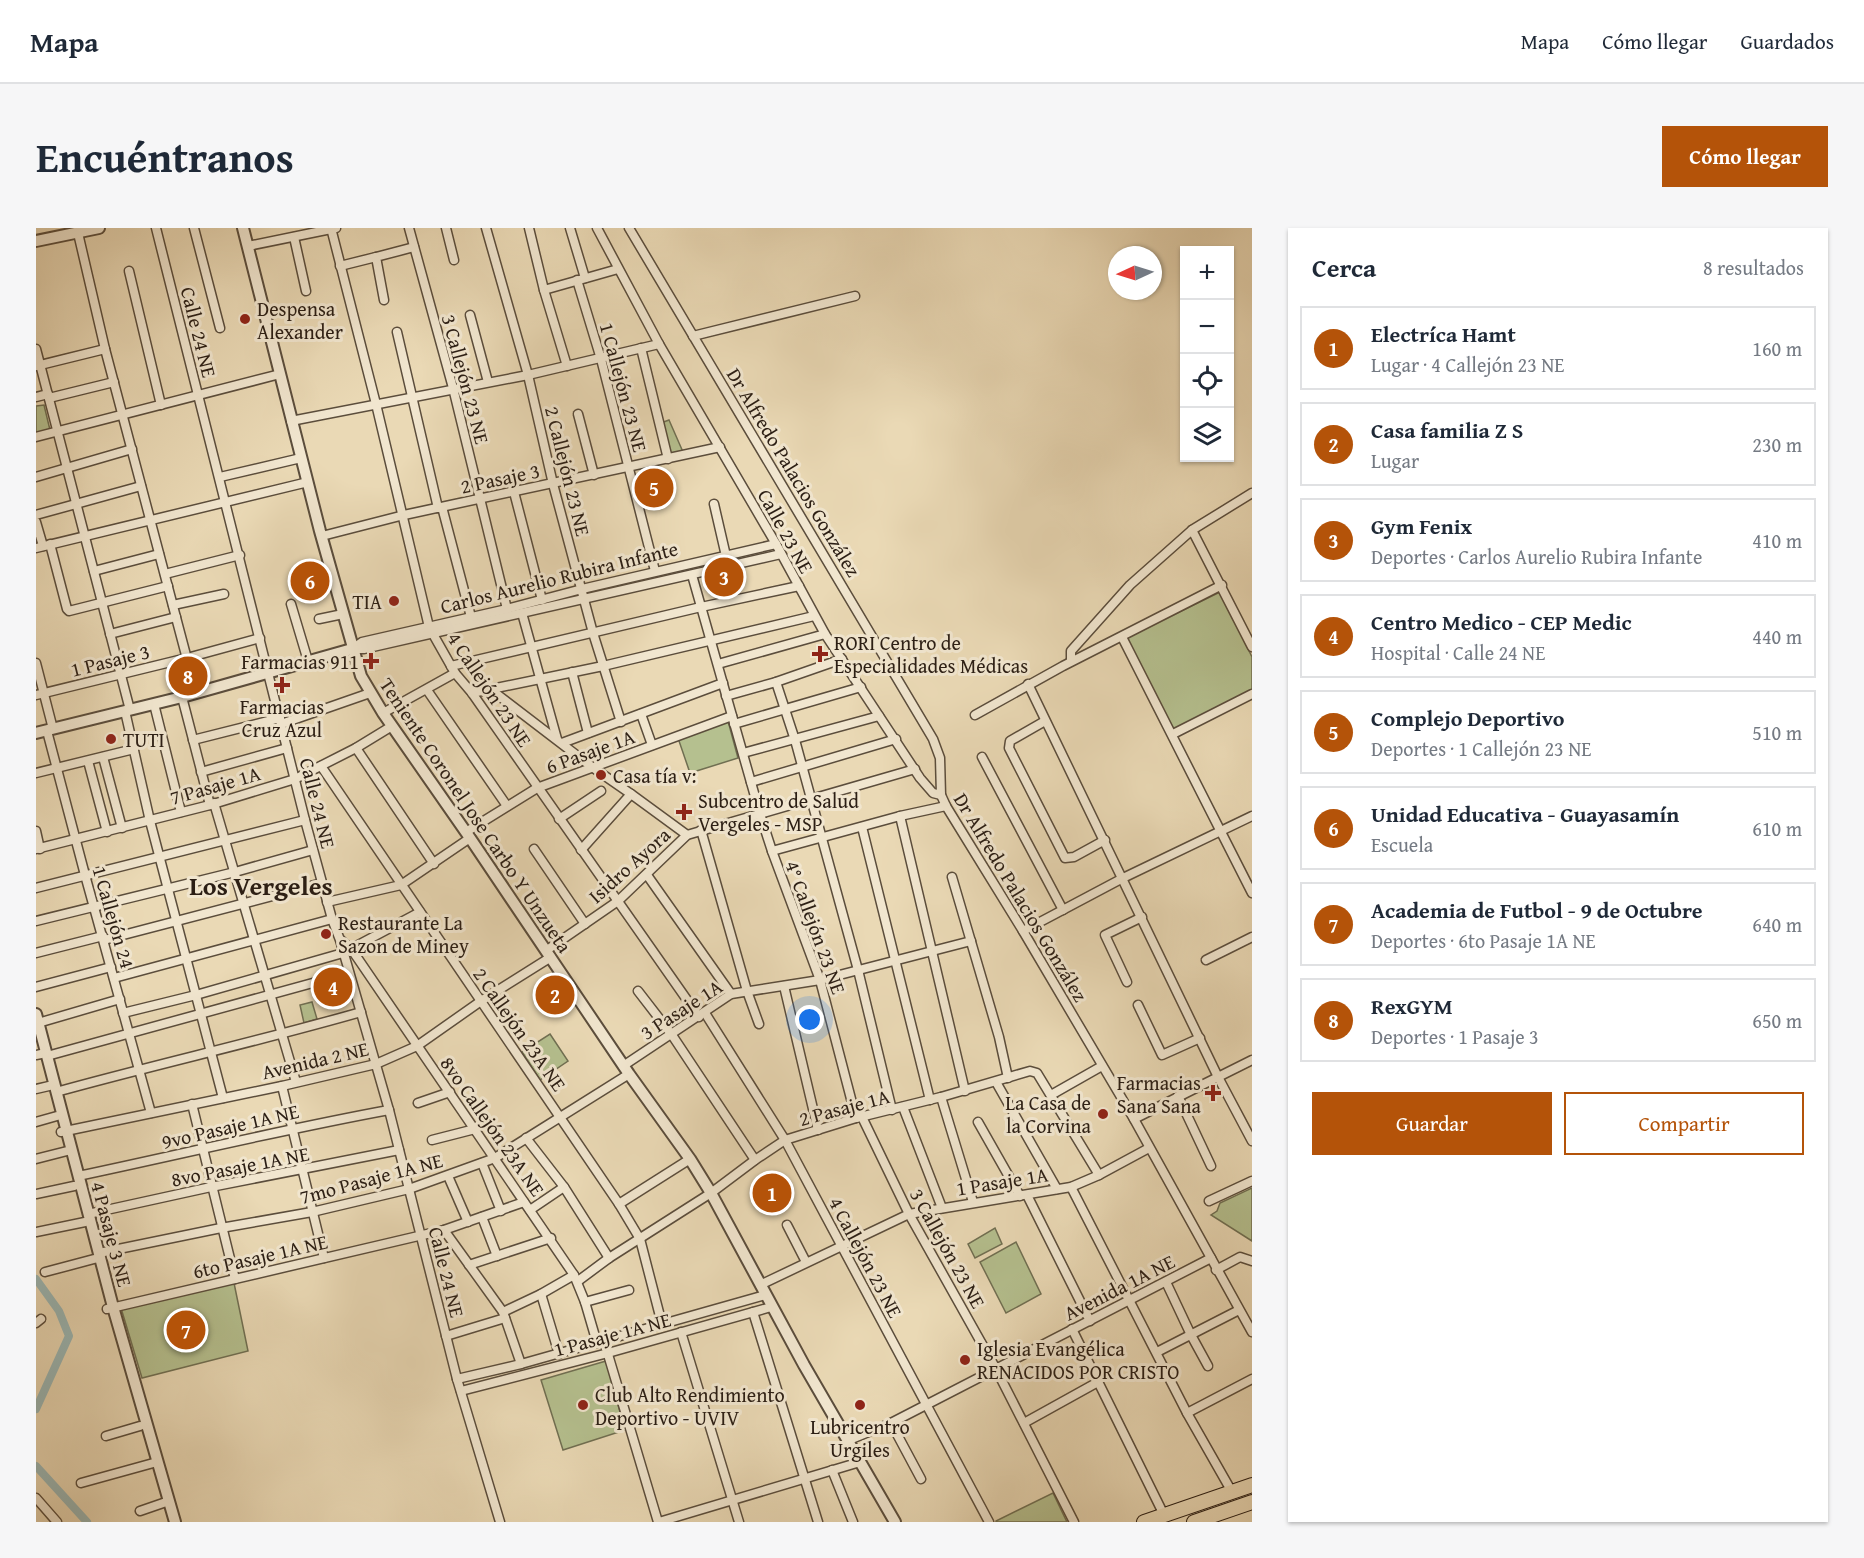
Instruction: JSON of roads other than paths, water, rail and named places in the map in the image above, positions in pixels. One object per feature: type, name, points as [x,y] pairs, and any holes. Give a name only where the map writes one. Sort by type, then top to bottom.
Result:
[{"type":"main road","points":[[1144,1522],[1252,1485]]},
{"type":"main road","points":[[1220,1513],[1252,1490]]},
{"type":"main road","points":[[1194,1522],[1252,1502]]},
{"type":"street","points":[[36,241],[99,228]]},
{"type":"street","name":"Calle 24 NE","points":[[156,228],[305,820],[332,919],[347,951],[349,973],[389,1110],[457,1379],[500,1522]]},
{"type":"street","points":[[195,228],[220,328]]},
{"type":"street","name":"Teniente Coronel Jose Carbo Y Unzueta","points":[[243,228],[291,421],[361,676],[383,713],[626,1070],[690,1159],[711,1193],[771,1307],[896,1522]]},
{"type":"street","points":[[248,246],[333,228]]},
{"type":"street","name":"4 Callejón 23 NE","points":[[333,228],[340,266],[431,630],[453,670],[472,693],[581,850],[702,1015],[785,1140],[989,1522]]},
{"type":"street","name":"3 Callejón 23 NE","points":[[409,228],[453,388],[507,609]]},
{"type":"street","points":[[446,228],[454,260]]},
{"type":"street","name":"2 Callejón 23 NE","points":[[486,228],[528,375],[553,484],[593,633],[621,722]]},
{"type":"street","points":[[529,228],[544,290],[567,366]]},
{"type":"street","name":"1 Callejón 23 NE","points":[[570,228],[655,571]]},
{"type":"street","name":"Calle 23 NE","points":[[597,228],[659,344],[782,554],[814,616],[915,769],[933,793],[941,795]]},
{"type":"street","name":"Dr Alfredo Palacios González","points":[[629,228],[933,739],[940,758],[941,795],[946,806],[1134,1119],[1252,1332]]},
{"type":"street","points":[[78,233],[105,349],[196,693]]},
{"type":"street","points":[[294,237],[306,291]]},
{"type":"street","points":[[340,266],[414,248]]},
{"type":"street","points":[[376,257],[384,300]]},
{"type":"street","points":[[544,290],[618,269]]},
{"type":"street","points":[[129,271],[161,405]]},
{"type":"street","points":[[693,336],[855,296]]},
{"type":"street","points":[[470,315],[488,382]]},
{"type":"street","points":[[397,332],[440,508],[471,617]]},
{"type":"street","points":[[291,421],[528,375],[659,344]]},
{"type":"street","points":[[641,348],[668,459]]},
{"type":"street","points":[[36,349],[38,366],[48,396],[120,674],[150,821],[223,1098]]},
{"type":"street","points":[[38,366],[105,349]]},
{"type":"street","points":[[36,437],[280,374]]},
{"type":"street","points":[[36,397],[114,382]]},
{"type":"street","points":[[578,414],[594,475]]},
{"type":"street","name":"2 Pasaje 3","points":[[322,536],[404,515],[720,447]]},
{"type":"street","points":[[36,477],[132,449]]},
{"type":"street","points":[[220,477],[301,458]]},
{"type":"street","points":[[43,546],[308,482]]},
{"type":"street","points":[[36,514],[141,486]]},
{"type":"street","points":[[514,492],[542,600]]},
{"type":"street","points":[[1071,662],[1071,651],[1130,585],[1192,530],[1252,494]]},
{"type":"street","points":[[714,504],[726,556]]},
{"type":"street","points":[[36,522],[68,610],[168,586]]},
{"type":"street","points":[[1192,530],[1252,647]]},
{"type":"street","name":"Carlos Aurelio Rubira Infante","points":[[431,630],[471,617],[582,589],[776,544]]},
{"type":"street","points":[[94,571],[159,554]]},
{"type":"street","name":"Carlos Aurelio Rubira Infante","points":[[431,630],[522,613],[782,554]]},
{"type":"street","points":[[165,574],[240,555]]},
{"type":"street","name":"4° Callejón 23 NE","points":[[692,575],[760,814],[820,980],[859,1117]]},
{"type":"street","points":[[975,715],[1028,684],[1222,585]]},
{"type":"street","points":[[383,713],[427,690],[453,670],[531,648],[799,586]]},
{"type":"street","points":[[173,605],[224,594]]},
{"type":"street","points":[[291,604],[308,661]]},
{"type":"street","points":[[522,613],[559,741]]},
{"type":"street","points":[[319,619],[343,614]]},
{"type":"street","points":[[472,693],[603,666],[814,616]]},
{"type":"street","points":[[110,634],[176,617]]},
{"type":"street","points":[[45,731],[431,630]]},
{"type":"street","points":[[718,664],[825,634]]},
{"type":"street","points":[[1122,637],[1252,893]]},
{"type":"street","name":"1 Pasaje 3","points":[[40,694],[260,638]]},
{"type":"street","points":[[726,696],[776,682],[842,659]]},
{"type":"street","name":"1 Callejón 24","points":[[36,663],[45,731],[151,1113]]},
{"type":"street","points":[[572,672],[588,733]]},
{"type":"street","points":[[776,682],[803,767],[810,800],[858,970],[892,1110]]},
{"type":"street","points":[[559,741],[621,722],[723,683]]},
{"type":"street","points":[[1028,684],[1218,1077],[1252,1141]]},
{"type":"street","name":"6 Pasaje 1A","points":[[327,902],[401,885],[434,864],[468,835],[537,788],[652,745],[733,720],[786,710],[861,687]]},
{"type":"street","points":[[490,689],[592,767],[687,835]]},
{"type":"street","points":[[427,690],[507,807]]},
{"type":"street","points":[[193,740],[280,721],[370,693]]},
{"type":"street","points":[[1173,734],[1252,694]]},
{"type":"street","points":[[182,697],[201,772],[235,872],[296,1082]]},
{"type":"street","points":[[154,704],[181,812]]},
{"type":"street","points":[[641,714],[652,745]]},
{"type":"street","points":[[743,753],[879,716]]},
{"type":"street","points":[[1045,721],[1010,741],[1009,748],[1065,858],[1074,857],[1105,840]]},
{"type":"street","name":"7 Pasaje 1A","points":[[38,849],[150,821],[295,779],[356,748],[392,726]]},
{"type":"street","points":[[751,782],[896,739]]},
{"type":"street","points":[[201,772],[287,748]]},
{"type":"street","points":[[356,748],[434,864]]},
{"type":"street","points":[[36,773],[134,749]]},
{"type":"street","points":[[103,757],[122,828]]},
{"type":"street","points":[[982,758],[1062,910]]},
{"type":"street","points":[[88,761],[107,832]]},
{"type":"street","name":"2 Callejón 23A NE","points":[[321,766],[620,1204],[640,1239],[662,1324]]},
{"type":"street","name":"Isidro Ayora","points":[[549,954],[585,924],[618,901],[687,835],[915,769]]},
{"type":"street","points":[[559,819],[601,790]]},
{"type":"street","points":[[581,850],[632,794]]},
{"type":"street","points":[[772,851],[900,816],[946,806]]},
{"type":"street","points":[[900,816],[965,1091]]},
{"type":"street","points":[[1023,931],[1123,878],[1252,816]]},
{"type":"street","points":[[36,888],[305,820]]},
{"type":"street","points":[[862,827],[930,1100]]},
{"type":"street","points":[[701,830],[747,992],[759,1024]]},
{"type":"street","points":[[36,831],[38,849]]},
{"type":"street","points":[[534,849],[585,924]]},
{"type":"street","points":[[36,921],[235,872],[313,850]]},
{"type":"street","points":[[647,875],[731,994]]},
{"type":"street","points":[[952,877],[999,1037],[1008,1078]]},
{"type":"street","points":[[36,953],[177,922],[322,883]]},
{"type":"street","points":[[123,1013],[196,995],[347,951],[420,912]]},
{"type":"street","points":[[1126,982],[1105,935],[1142,917]]},
{"type":"street","points":[[114,978],[332,919]]},
{"type":"street","points":[[1206,960],[1252,937]]},
{"type":"street","name":"3 Pasaje 1A","points":[[626,1070],[731,994],[820,980],[971,941]]},
{"type":"street","name":"8vo Callejón 23A NE","points":[[347,951],[450,1092],[576,1278],[600,1342],[608,1353],[658,1522]]},
{"type":"street","name":"Avenida 2 NE","points":[[63,1131],[282,1086],[376,1064],[417,1046],[549,954]]},
{"type":"street","points":[[36,987],[111,967]]},
{"type":"street","points":[[41,1055],[349,973]]},
{"type":"street","points":[[784,986],[818,1130]]},
{"type":"street","points":[[638,991],[672,1035],[755,1160]]},
{"type":"street","points":[[37,1018],[120,999]]},
{"type":"street","points":[[1138,1005],[1162,1055],[1200,1038]]},
{"type":"street","points":[[36,1089],[53,1089],[211,1052],[282,1035],[361,1012]]},
{"type":"street","name":"4 Pasaje 3 NE","points":[[37,1018],[41,1055]]},
{"type":"street","name":"4 Pasaje 3 NE","points":[[36,1036],[53,1089],[140,1426],[157,1462]]},
{"type":"street","points":[[1134,1119],[1252,1060]]},
{"type":"street","points":[[1051,1095],[1102,1066]]},
{"type":"street","name":"7mo Pasaje 1A NE","points":[[45,1272],[97,1256],[221,1228],[312,1212],[409,1189],[448,1176],[495,1158],[562,1117],[626,1070]]},
{"type":"street","name":"2 Pasaje 1A","points":[[446,1336],[504,1315],[576,1278],[711,1193],[785,1140],[859,1117],[965,1091],[1029,1072],[1035,1072],[1051,1095],[1099,1175]]},
{"type":"street","points":[[996,1082],[1057,1189]]},
{"type":"street","points":[[282,1086],[324,1258]]},
{"type":"street","name":"4 Pasaje 3 NE","points":[[53,1089],[57,1116],[63,1131]]},
{"type":"street","points":[[418,1103],[450,1092]]},
{"type":"street","points":[[1178,1096],[1211,1166]]},
{"type":"street","points":[[941,1097],[973,1202]]},
{"type":"street","points":[[192,1104],[235,1279]]},
{"type":"street","points":[[903,1107],[942,1208]]},
{"type":"street","name":"9vo Pasaje 1A NE","points":[[36,1194],[76,1181],[292,1128],[389,1110]]},
{"type":"street","points":[[36,1122],[57,1116]]},
{"type":"street","name":"3 Callejón 23 NE","points":[[859,1117],[909,1214],[996,1369],[1074,1522]]},
{"type":"street","points":[[978,1122],[1024,1195],[1090,1321]]},
{"type":"street","points":[[432,1140],[475,1129]]},
{"type":"street","points":[[526,1138],[564,1187],[609,1258]]},
{"type":"street","name":"1 Pasaje 1A","points":[[762,1290],[806,1262],[909,1214],[1071,1187],[1149,1148]]},
{"type":"street","name":"8vo Pasaje 1A NE","points":[[36,1232],[211,1187],[302,1171],[399,1150]]},
{"type":"street","points":[[36,1159],[68,1151]]},
{"type":"street","points":[[620,1204],[690,1159]]},
{"type":"street","points":[[482,1163],[501,1211]]},
{"type":"street","points":[[448,1176],[468,1222]]},
{"type":"street","points":[[1209,1201],[1252,1180]]},
{"type":"street","points":[[530,1210],[564,1187]]},
{"type":"street","points":[[1071,1187],[1187,1413],[1232,1492]]},
{"type":"street","name":"6to Pasaje 1A NE","points":[[110,1308],[420,1237],[524,1202]]},
{"type":"street","points":[[482,1217],[497,1256]]},
{"type":"street","points":[[788,1225],[806,1262]]},
{"type":"street","points":[[444,1230],[504,1315],[521,1364]]},
{"type":"street","points":[[470,1265],[551,1238]]},
{"type":"street","points":[[1216,1270],[1237,1258],[1244,1257],[1252,1262]]},
{"type":"street","name":"Avenida 1A NE","points":[[849,1440],[928,1405],[1210,1258]]},
{"type":"street","points":[[1166,1282],[1208,1366]]},
{"type":"street","points":[[585,1302],[629,1290]]},
{"type":"street","name":"1 Pasaje 1A NE","points":[[457,1379],[559,1354],[662,1324],[762,1290]]},
{"type":"street","points":[[541,1294],[559,1354]]},
{"type":"street","name":"1 Pasaje 1A NE","points":[[461,1391],[771,1307]]},
{"type":"street","name":"4 Pasaje 3 NE","points":[[110,1308],[175,1522]]},
{"type":"street","points":[[1157,1352],[1239,1310]]},
{"type":"street","points":[[753,1312],[818,1522]]},
{"type":"street","points":[[1072,1329],[1164,1515]]},
{"type":"street","points":[[681,1332],[739,1522]]},
{"type":"street","points":[[1187,1413],[1252,1379]]},
{"type":"street","points":[[1024,1423],[1098,1382]]},
{"type":"street","points":[[891,1423],[921,1479]]},
{"type":"street","points":[[106,1436],[140,1426]]},
{"type":"street","points":[[81,1483],[157,1462]]},
{"type":"street","points":[[658,1522],[860,1462]]},
{"type":"street","points":[[832,1470],[853,1522]]},
{"type":"street","points":[[36,1498],[56,1522]]},
{"type":"street","points":[[140,1511],[168,1501]]},
{"type":"waterway","points":[[36,1279],[59,1311],[69,1336],[36,1409]]},
{"type":"waterway","points":[[36,1466],[87,1522]]},
{"type":"place","name":"Despensa Alexander","points":[[245,319]]},
{"type":"place","name":"Complejo Deportivo","points":[[654,488]]},
{"type":"place","name":"Gym Fenix","points":[[724,577]]},
{"type":"place","name":"Unidad Educativa - Guayasamín","points":[[310,581]]},
{"type":"place","name":"TIA","points":[[394,601]]},
{"type":"place","name":"RORI Centro de Especialidades Médicas","points":[[820,654]]},
{"type":"place","name":"Farmacias 911","points":[[371,661]]},
{"type":"place","name":"RexGYM","points":[[188,676]]},
{"type":"place","name":"Farmacias Cruz Azul","points":[[282,685]]},
{"type":"place","name":"TUTI","points":[[111,739]]},
{"type":"place","name":"Casa tía v:","points":[[601,775]]},
{"type":"place","name":"Subcentro de Salud Vergeles - MSP","points":[[684,812]]},
{"type":"place","name":"Restaurante La Sazon de Miney","points":[[326,934]]},
{"type":"place","name":"Centro Medico - CEP Medic","points":[[333,987]]},
{"type":"place","name":"Casa familia Z S","points":[[555,995]]},
{"type":"place","name":"Farmacias Sana Sana","points":[[1213,1093]]},
{"type":"place","name":"La Casa de la Corvina","points":[[1103,1114]]},
{"type":"place","name":"Electríca Hamt","points":[[772,1193]]},
{"type":"place","name":"Academia de Futbol - 9 de Octubre","points":[[186,1330]]},
{"type":"place","name":"Iglesia Evangélica RENACIDOS POR CRISTO","points":[[965,1360]]},
{"type":"place","name":"Club Alto Rendimiento Deportivo - UVIV","points":[[583,1405]]},
{"type":"place","name":"Lubricentro Urgiles","points":[[860,1405]]},
{"type":"district","name":"Los Vergeles","points":[[261,885]]}]
